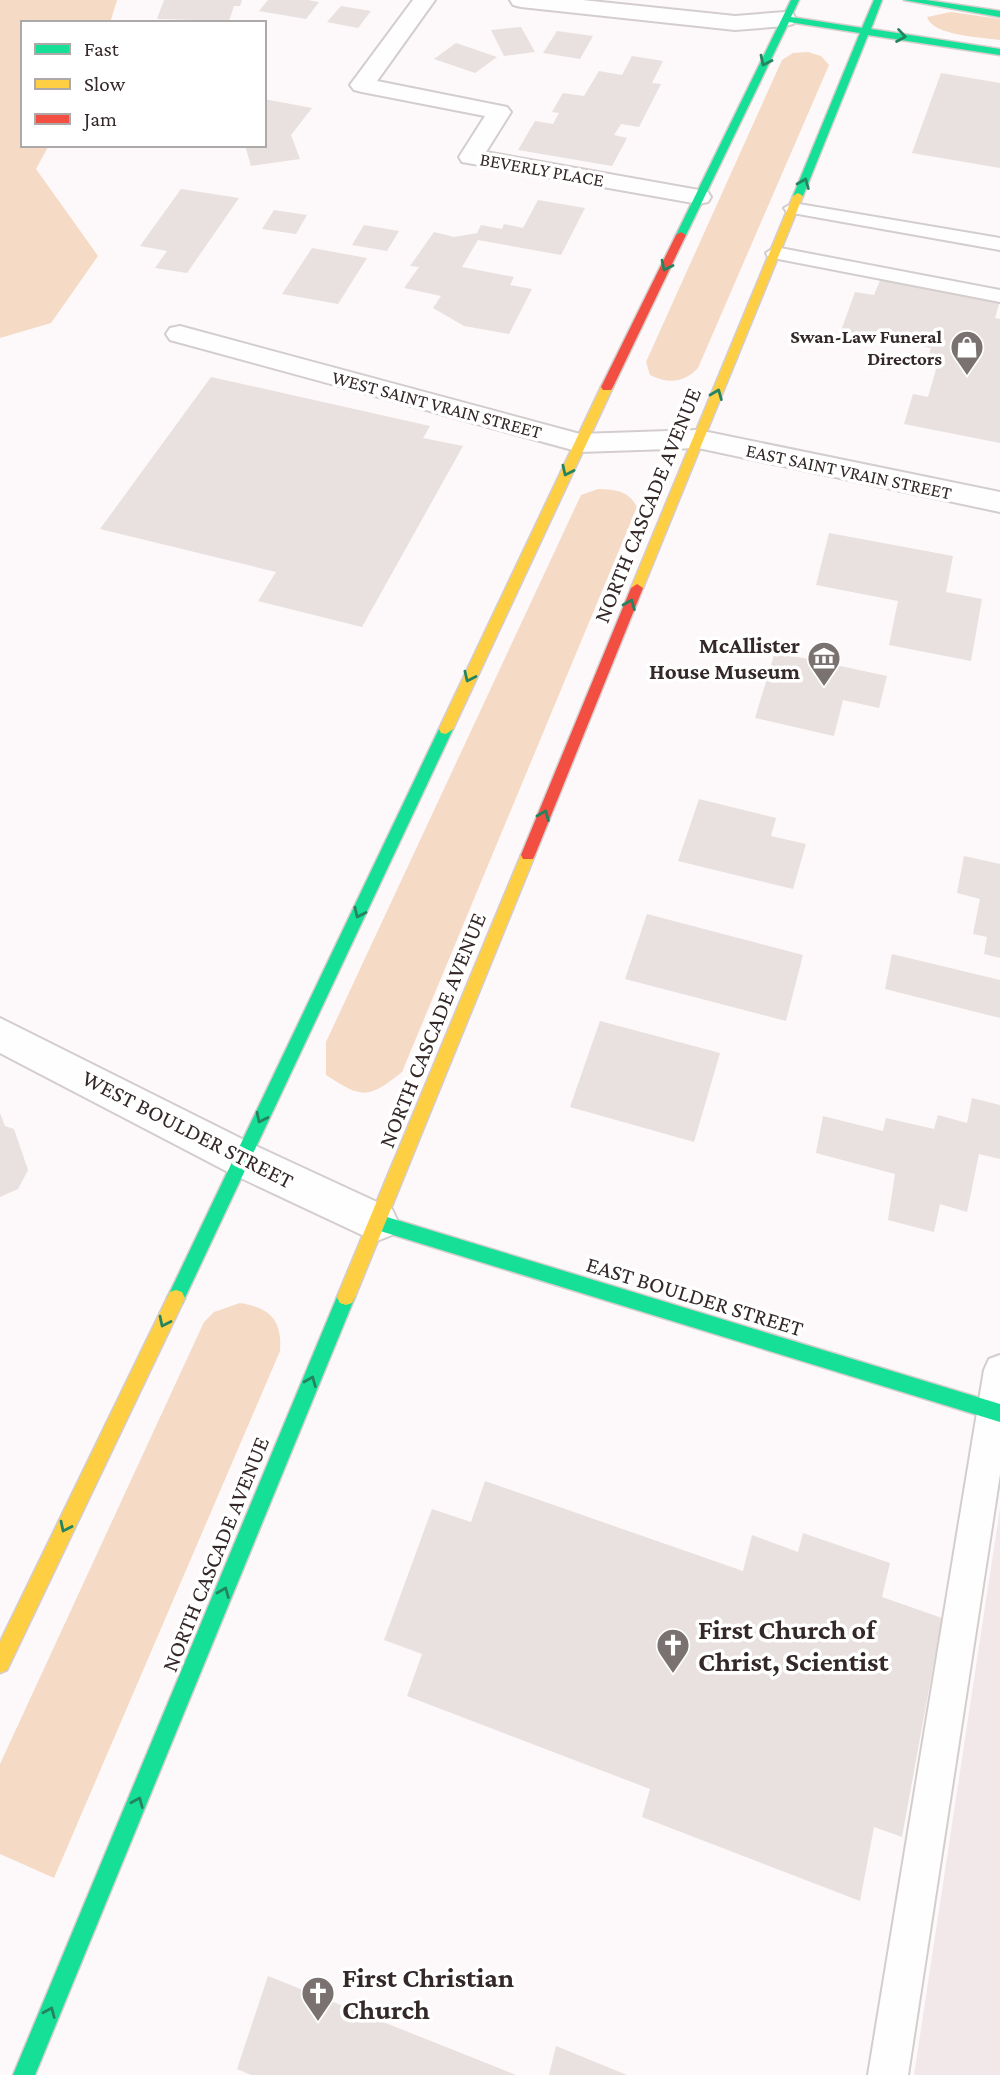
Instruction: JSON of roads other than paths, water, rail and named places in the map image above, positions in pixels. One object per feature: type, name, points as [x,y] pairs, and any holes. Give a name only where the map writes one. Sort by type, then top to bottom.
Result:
[{"type":"main road","name":"NORTH CASCADE AVENUE","points":[[24,2075],[878,0]]},
{"type":"main road","points":[[908,0],[1000,14]]},
{"type":"main road","points":[[0,1663],[12,1617],[242,1158],[580,443],[790,9],[866,30],[1000,52]]},
{"type":"main road","name":"EAST BOULDER STREET","points":[[377,1222],[997,1412]]},
{"type":"street","name":"BEVERLY PLACE","points":[[424,0],[362,85],[499,112],[471,157],[699,197]]},
{"type":"street","points":[[521,0],[735,23],[790,9]]},
{"type":"street","name":"WEST SAINT VRAIN STREET","points":[[180,334],[580,443],[698,439]]},
{"type":"street","name":"EAST SAINT VRAIN STREET","points":[[698,439],[1000,502]]},
{"type":"street","name":"WEST BOULDER STREET","points":[[0,1034],[242,1158],[377,1222]]},
{"type":"lane","points":[[793,208],[1000,244]]},
{"type":"lane","points":[[775,253],[1000,296]]},
{"type":"lane","points":[[888,2075],[997,1412],[1000,1370]]},
{"type":"place","name":"Swan-Law Funeral Directors","points":[[967,377]]},
{"type":"place","name":"McAllister House Museum","points":[[824,688]]},
{"type":"place","name":"First Church of Christ, Scientist","points":[[673,1675]]},
{"type":"place","name":"First Christian Church","points":[[318,2023]]}]
